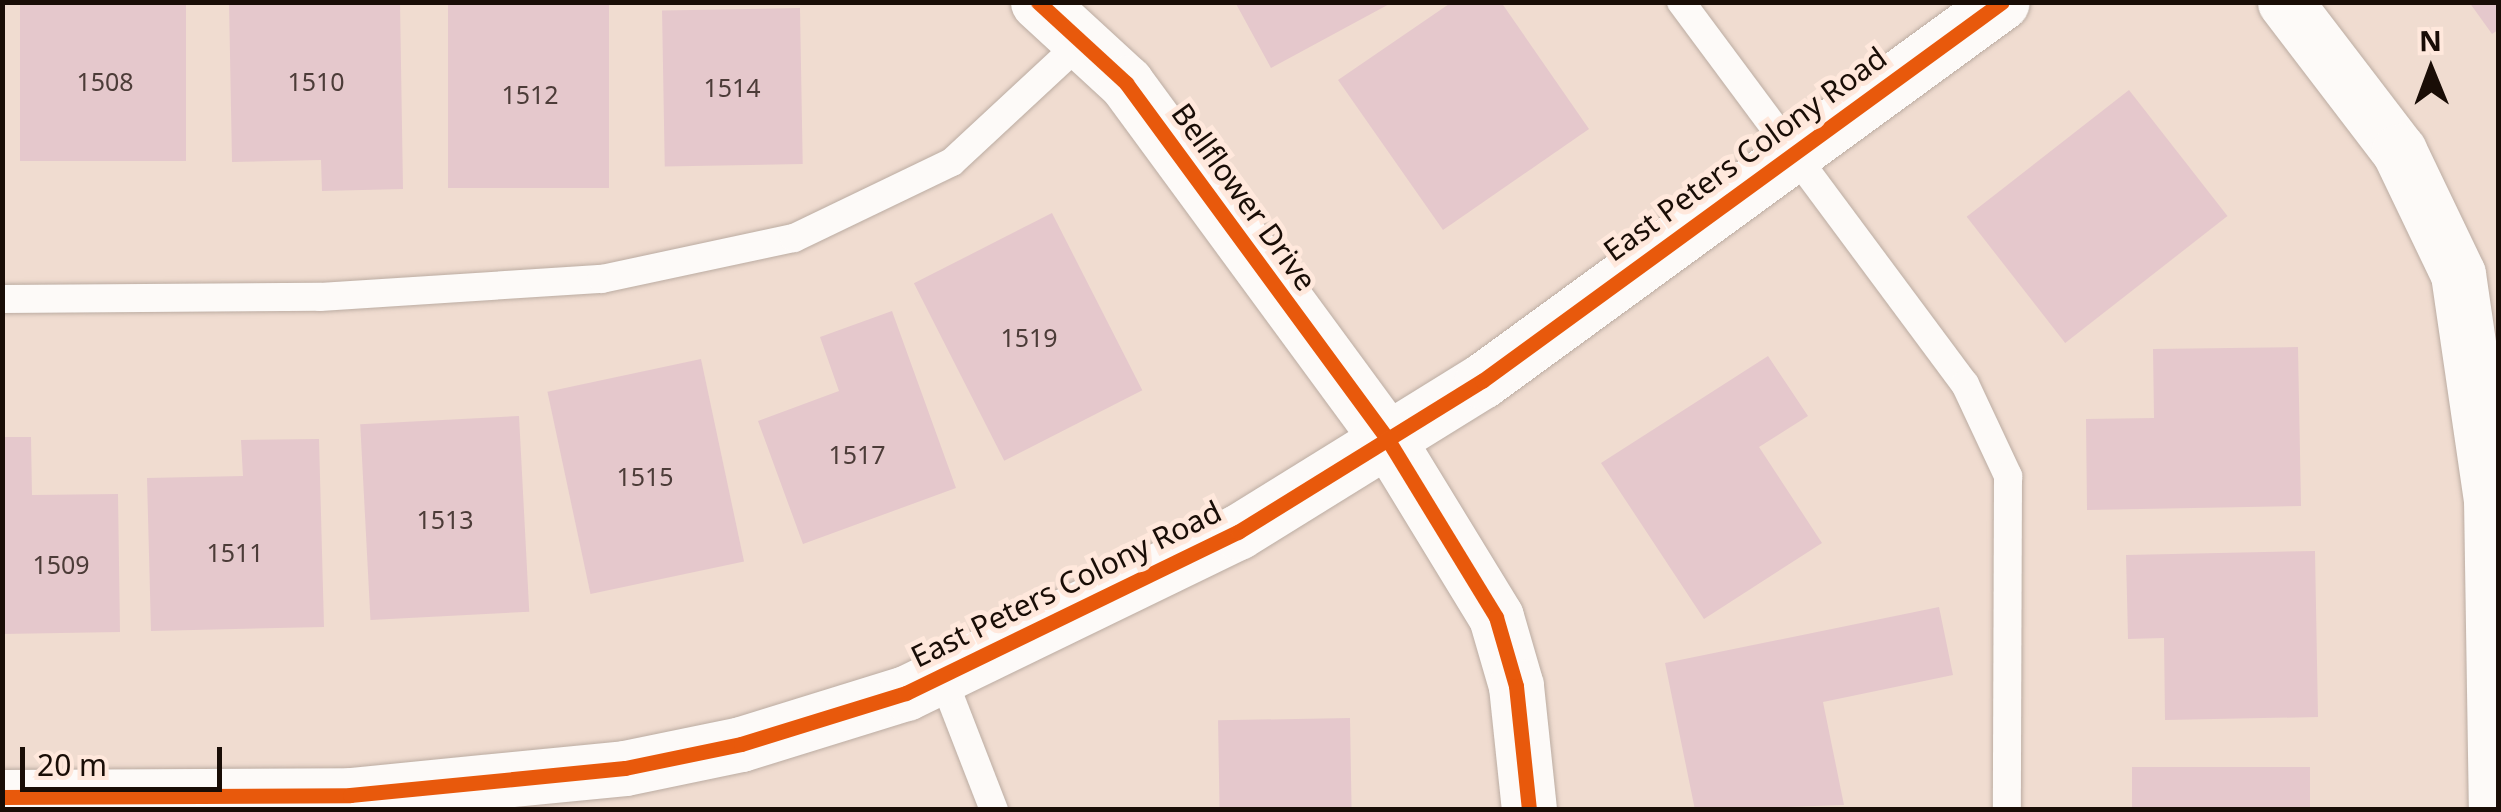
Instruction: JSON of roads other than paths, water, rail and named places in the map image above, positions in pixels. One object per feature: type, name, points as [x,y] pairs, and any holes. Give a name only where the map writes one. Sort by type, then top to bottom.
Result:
[{"type":"street","name":"Bellflower Drive","points":[[1038,2],[1126,83],[1388,440],[1496,618],[1516,686],[1529,810]]},
{"type":"street","name":"East Peters Colony Road","points":[[2,797],[350,795],[625,768],[742,744],[942,676],[1238,532],[1482,381],[2002,2]]},
{"type":"street","points":[[2285,2],[2399,151],[2458,274],[2491,499],[2496,810]]},
{"type":"lane","points":[[1681,2],[1965,384],[2008,476],[2007,810]]},
{"type":"lane","points":[[2,299],[320,296],[602,279],[794,238],[952,162],[1082,42]]},
{"type":"lane","points":[[942,676],[994,810]]}]
